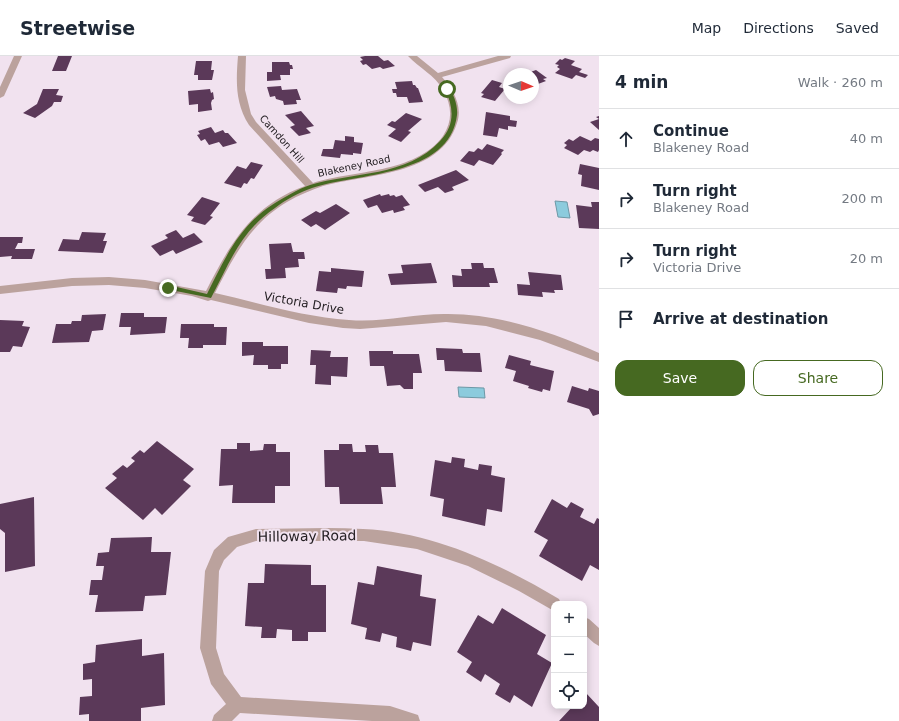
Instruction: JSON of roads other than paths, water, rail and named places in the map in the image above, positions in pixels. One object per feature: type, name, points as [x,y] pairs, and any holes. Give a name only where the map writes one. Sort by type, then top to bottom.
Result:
[{"type":"street","points":[[0,96],[18,56]]},
{"type":"street","name":"Camdon Hill","points":[[242,56],[240,87],[241,100],[245,111],[252,123],[311,187]]},
{"type":"street","name":"Blakeney Road","points":[[208,297],[231,252],[242,235],[256,219],[274,205],[311,187],[398,168],[424,157],[437,148],[447,137],[453,125],[455,112],[453,100],[447,89],[436,76],[412,56]]},
{"type":"street","points":[[436,76],[507,56]]},
{"type":"street","name":"Victoria Drive","points":[[0,290],[81,281],[119,282],[152,285],[333,323],[358,325],[446,318],[486,322],[526,330],[564,342],[599,358]]},
{"type":"street","name":"Hilloway Road","points":[[236,705],[217,678],[208,648],[212,571],[219,555],[234,542],[256,535],[364,535],[417,543],[471,560],[524,586],[551,602]]},
{"type":"street","points":[[587,627],[599,638]]},
{"type":"street","points":[[220,721],[236,705],[390,714],[412,721]]},
{"type":"water","points":[[555,201],[567,202],[570,218],[558,217]]},
{"type":"water","points":[[458,387],[484,388],[485,398],[459,397]]}]
